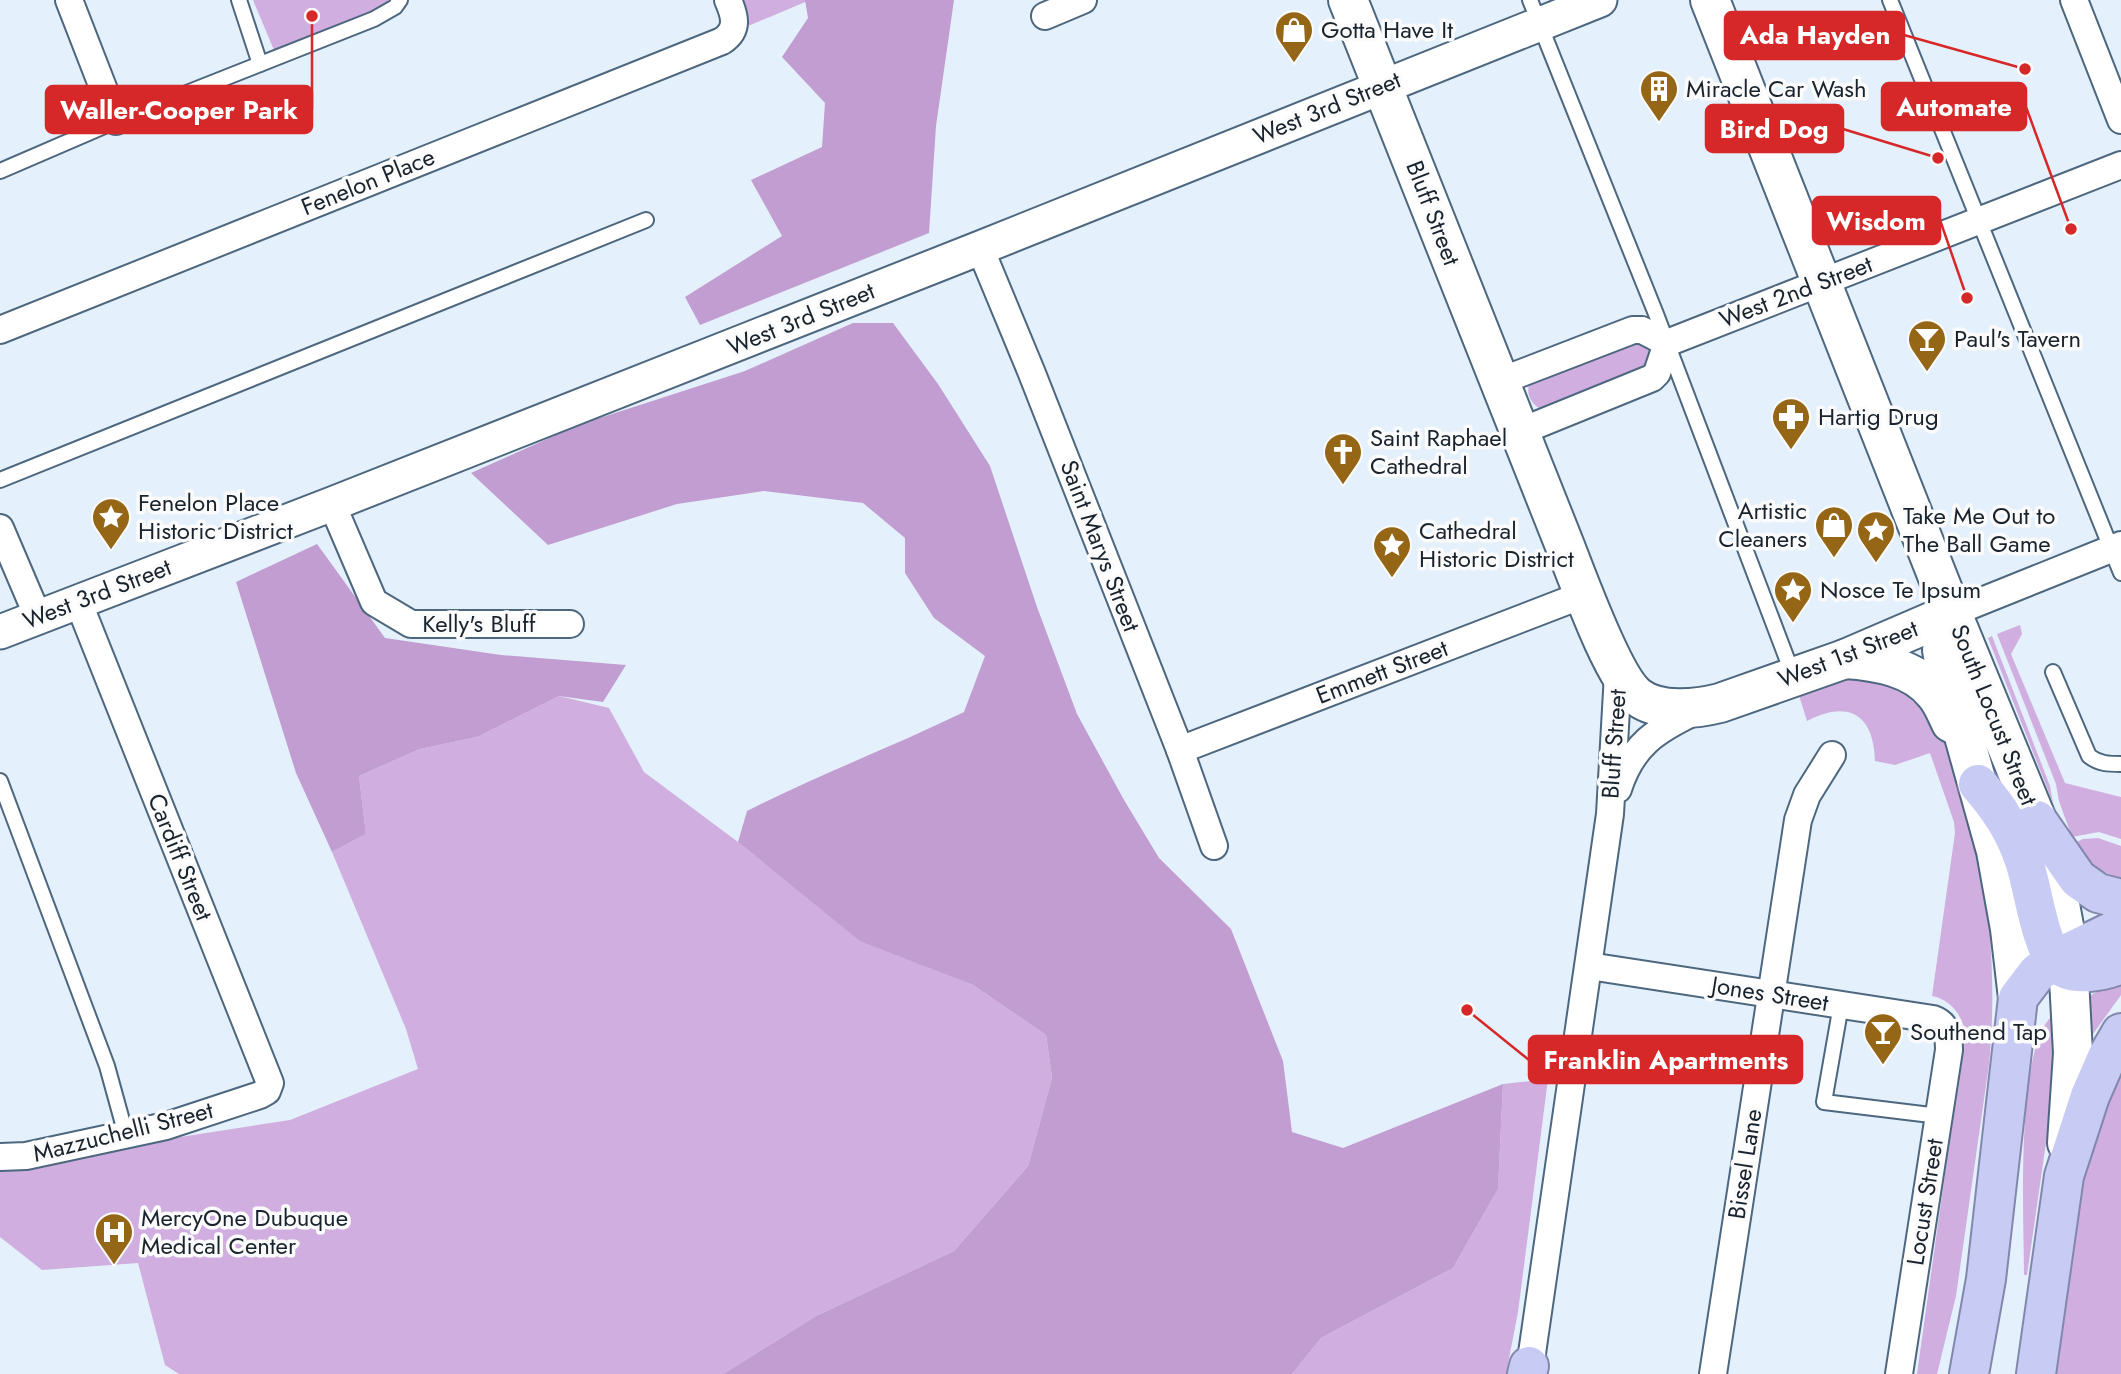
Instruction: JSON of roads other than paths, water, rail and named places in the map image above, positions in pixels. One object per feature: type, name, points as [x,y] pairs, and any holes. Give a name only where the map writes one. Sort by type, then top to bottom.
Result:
[{"type":"highway","points":[[1973,768],[2009,825],[2024,859],[2048,952],[2082,973],[2121,964]]},
{"type":"highway","points":[[2038,820],[2078,878],[2098,893],[2121,899]]},
{"type":"highway","points":[[2018,998],[2037,973],[2064,961],[2121,926]]},
{"type":"highway","name":"South Locust Street","points":[[1969,1374],[1986,1279],[2018,998]]},
{"type":"highway","points":[[2064,1176],[2090,1096],[2106,1057],[2121,1033]]},
{"type":"highway","name":"South Locust Street","points":[[2036,1374],[2064,1176]]},
{"type":"main road","name":"Bluff Street","points":[[1348,0],[1498,382],[1618,674]]},
{"type":"main road","points":[[1710,0],[1952,613]]},
{"type":"main road","name":"West 1st Street","points":[[1618,674],[1637,696],[1649,702],[1685,708],[1702,707],[1844,659],[1952,613]]},
{"type":"main road","name":"South Locust Street","points":[[1952,613],[1942,650],[1998,864],[2010,929],[2018,998]]},
{"type":"main road","name":"South Locust Street","points":[[1952,613],[2038,820],[2058,894],[2073,1054],[2064,1176]]},
{"type":"main road","points":[[1844,659],[1892,666],[1926,684],[1937,695],[1973,768]]},
{"type":"street","points":[[69,0],[116,121]]},
{"type":"street","name":"Fenelon Place","points":[[0,330],[722,41],[733,30],[735,18],[728,0]]},
{"type":"street","points":[[1045,16],[1083,0]]},
{"type":"street","name":"West 3rd Street","points":[[0,632],[980,248],[1382,86],[1535,12],[1600,0]]},
{"type":"street","points":[[2074,0],[2121,120]]},
{"type":"street","name":"West 2nd Street","points":[[1667,343],[2121,164]]},
{"type":"street","name":"Saint Marys Street","points":[[980,248],[1180,750],[1214,846]]},
{"type":"street","points":[[1498,382],[1633,330],[1642,330],[1667,343],[1657,373],[1652,378],[1519,432]]},
{"type":"street","name":"Kelly's Bluff","points":[[332,504],[374,602],[411,624],[570,624]]},
{"type":"street","points":[[0,528],[38,617]]},
{"type":"street","name":"West 1st Street","points":[[1952,613],[2116,547]]},
{"type":"street","name":"Emmett Street","points":[[1180,750],[1585,594]]},
{"type":"street","name":"Cardiff Street","points":[[78,601],[270,1083],[267,1091],[244,1101]]},
{"type":"street","name":"Bluff Street","points":[[1529,1371],[1610,814],[1618,674]]},
{"type":"street","points":[[1610,814],[1631,759],[1643,744],[1662,727],[1702,707]]},
{"type":"street","name":"Bissel Lane","points":[[1713,1374],[1798,820],[1807,795],[1832,755]]},
{"type":"street","name":"Jones Street","points":[[1589,966],[1939,1021],[1947,1031]]},
{"type":"street","name":"Locust Street","points":[[1899,1374],[1950,1050],[1947,1031]]},
{"type":"street","name":"Mazzuchelli Street","points":[[0,1157],[26,1156],[166,1126],[244,1101]]},
{"type":"lane","points":[[239,0],[260,64]]},
{"type":"lane","points":[[0,171],[116,121],[374,19],[396,7],[400,0]]},
{"type":"lane","points":[[1890,0],[2116,547],[2121,573]]},
{"type":"lane","points":[[1535,12],[1667,343],[1793,676]]},
{"type":"lane","points":[[0,480],[646,220]]},
{"type":"lane","points":[[2053,672],[2089,756],[2104,764],[2121,764]]},
{"type":"lane","points":[[0,781],[107,1066],[126,1135]]},
{"type":"lane","points":[[1841,1006],[1824,1102],[1939,1116]]},
{"type":"place","name":"Waller-Cooper Park","points":[[312,16]]},
{"type":"place","name":"Gotta Have It","points":[[1294,64]]},
{"type":"place","name":"Ada Hayden","points":[[2025,69]]},
{"type":"place","name":"Miracle Car Wash","points":[[1659,123]]},
{"type":"place","name":"Bird Dog","points":[[1938,158]]},
{"type":"place","name":"Automate","points":[[2071,229]]},
{"type":"place","name":"Wisdom","points":[[1967,298]]},
{"type":"place","name":"Paul's Tavern","points":[[1927,373]]},
{"type":"place","name":"Hartig Drug","points":[[1791,451]]},
{"type":"place","name":"Saint Raphael Cathedral","points":[[1343,486]]},
{"type":"place","name":"Fenelon Place Historic District","points":[[111,551]]},
{"type":"place","name":"Artistic Cleaners","points":[[1834,559]]},
{"type":"place","name":"Take Me Out to The Ball Game","points":[[1876,564]]},
{"type":"place","name":"Cathedral Historic District","points":[[1392,579]]},
{"type":"place","name":"Nosce Te Ipsum","points":[[1793,624]]},
{"type":"place","name":"Franklin Apartments","points":[[1467,1010]]},
{"type":"place","name":"Southend Tap","points":[[1883,1066]]},
{"type":"place","name":"MercyOne Dubuque Medical Center","points":[[114,1266]]}]
